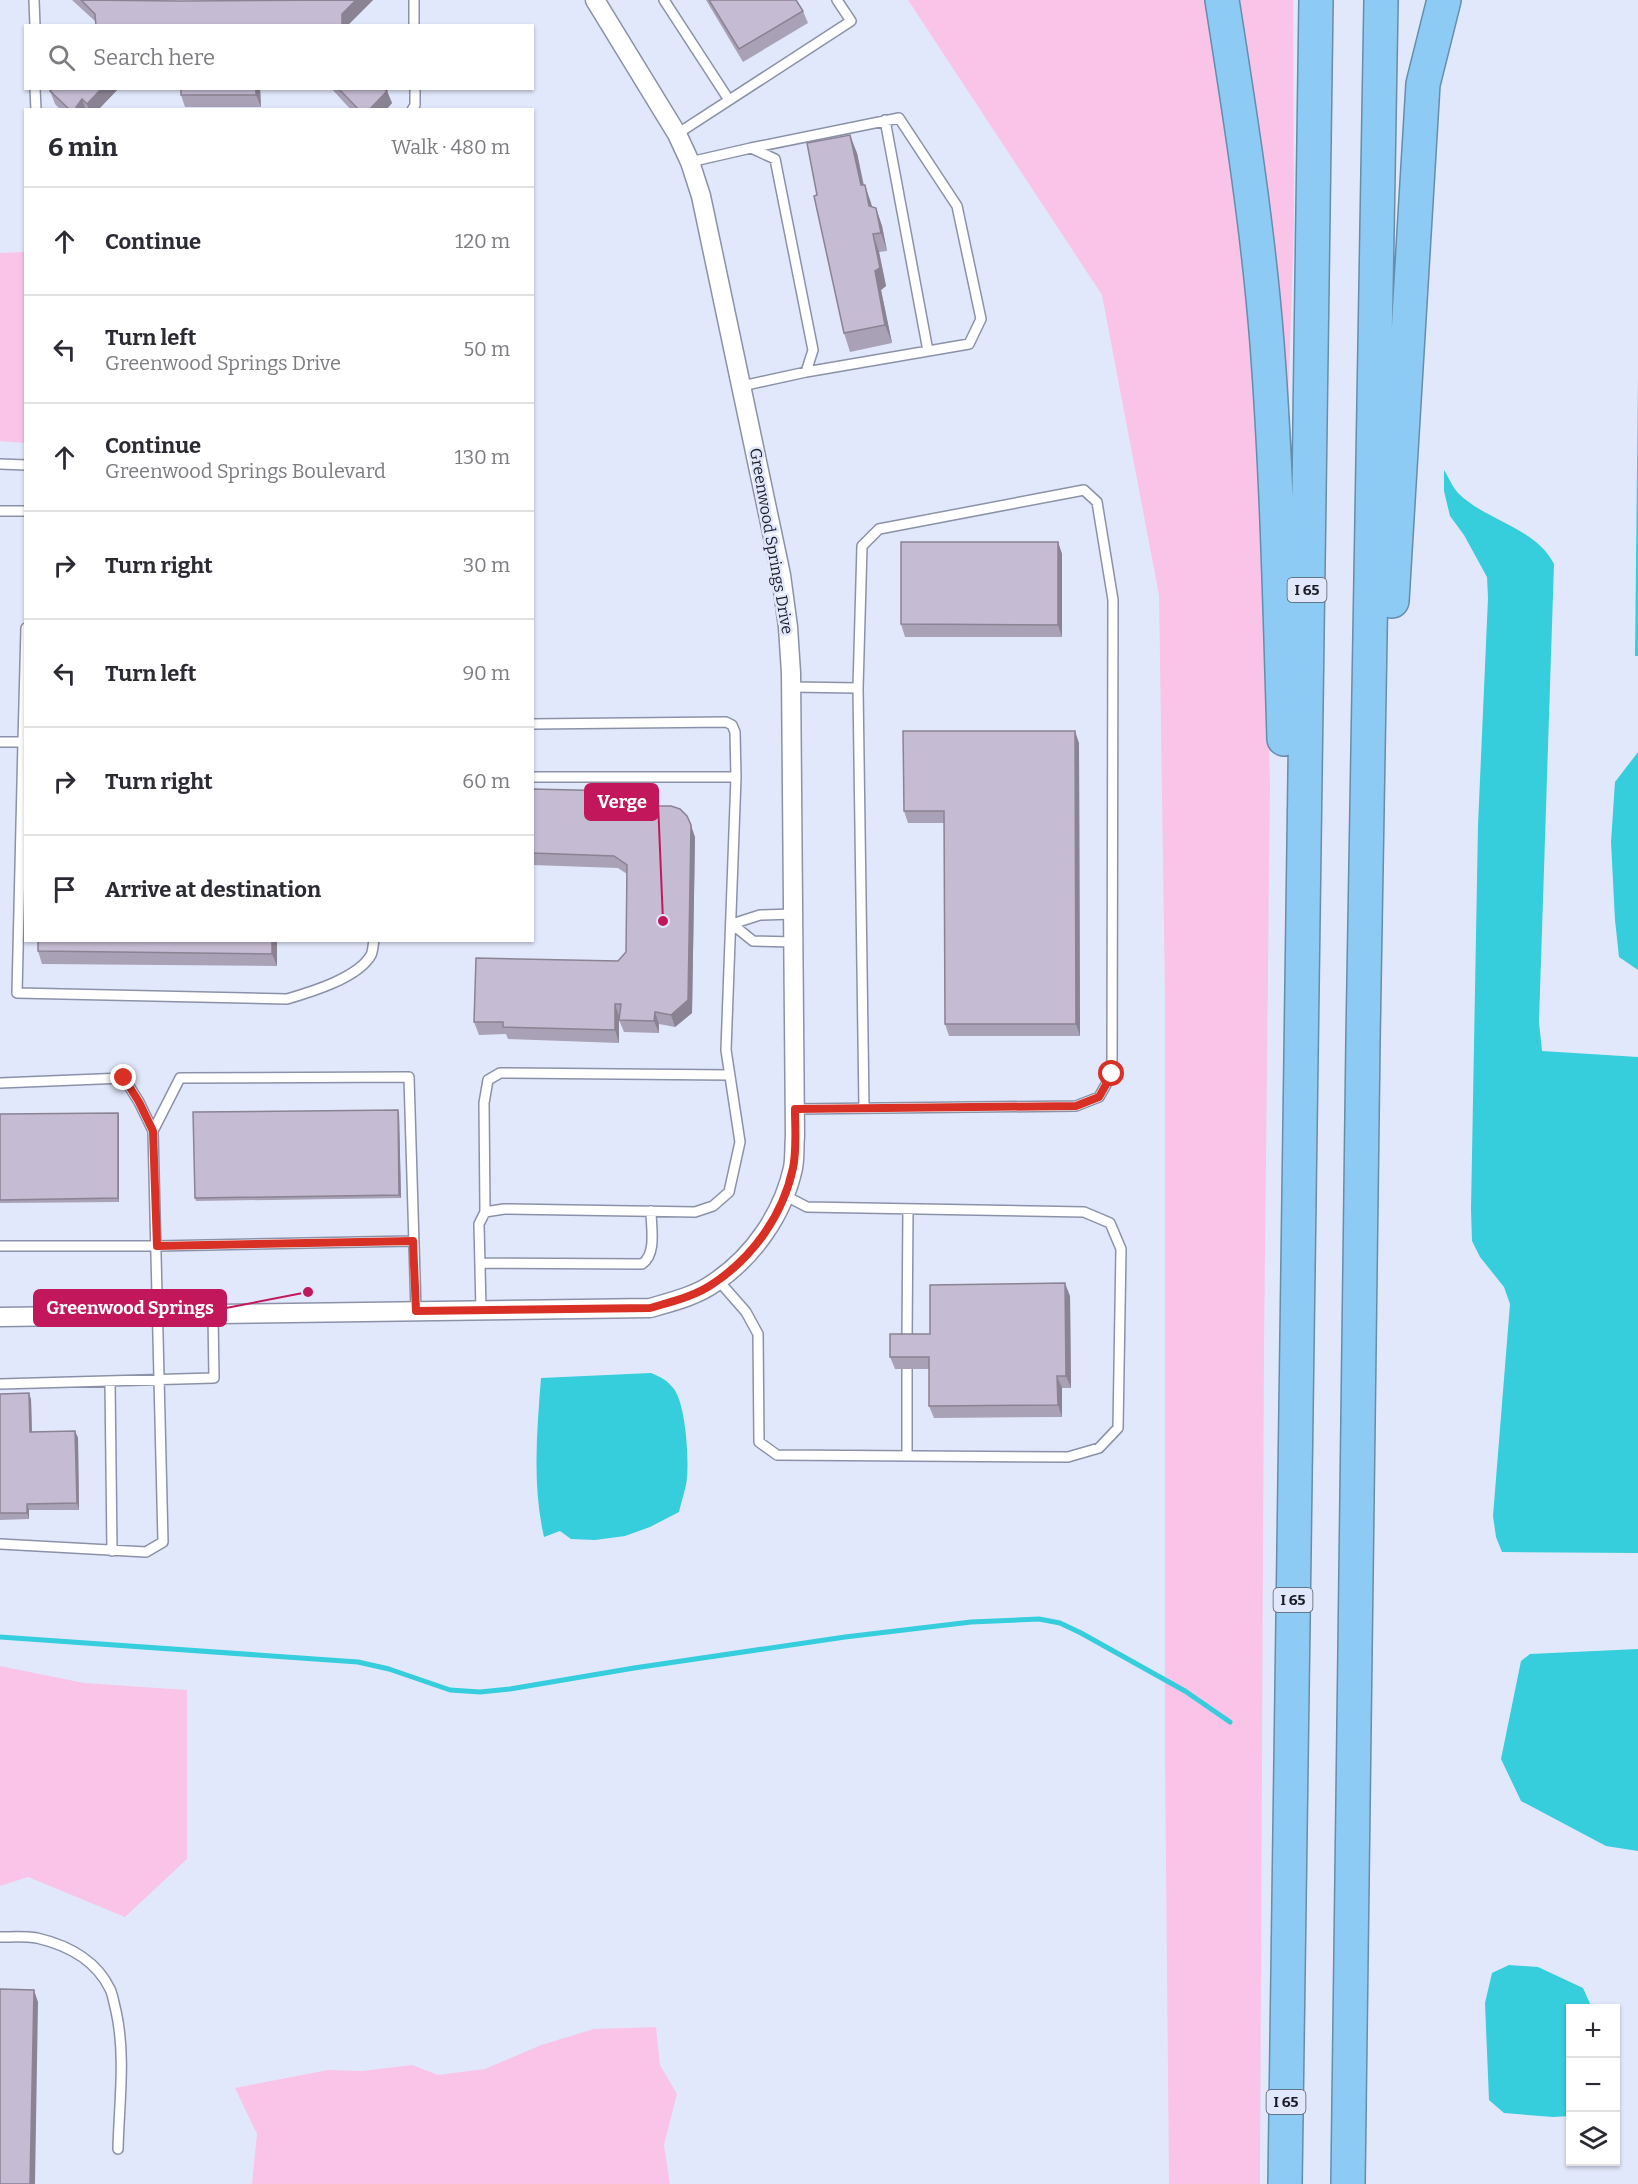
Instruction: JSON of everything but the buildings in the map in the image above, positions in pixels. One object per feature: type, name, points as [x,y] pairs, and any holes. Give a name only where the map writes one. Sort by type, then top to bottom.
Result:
[{"type":"highway","points":[[1222,0],[1243,134],[1267,342],[1279,563],[1298,1180]]},
{"type":"highway","name":"I 65","points":[[1285,2184],[1317,0]]},
{"type":"highway","points":[[1348,2184],[1381,0]]},
{"type":"highway","points":[[1364,1040],[1418,141],[1423,84],[1444,0]]},
{"type":"street","name":"Greenwood Springs Drive","points":[[0,1317],[650,1308],[713,1285],[754,1250],[784,1195],[793,1168],[795,1109],[792,687],[788,627],[781,575],[701,196],[690,162],[677,134],[596,0]]},
{"type":"lane","points":[[34,0],[35,24]]},
{"type":"lane","points":[[414,0],[414,24]]},
{"type":"lane","points":[[664,0],[729,100]]},
{"type":"lane","points":[[677,134],[851,21],[837,0]]},
{"type":"lane","points":[[35,90],[36,108]]},
{"type":"lane","points":[[413,108],[415,90]]},
{"type":"lane","points":[[690,162],[898,118],[957,206],[981,319],[969,344],[806,372],[742,386]]},
{"type":"lane","points":[[885,120],[928,351]]},
{"type":"lane","points":[[751,148],[775,159],[813,350],[806,372]]},
{"type":"lane","points":[[0,464],[24,465]]},
{"type":"lane","points":[[795,1109],[1076,1106],[1099,1097],[1112,1074],[1113,600],[1097,502],[1084,490],[879,529],[862,546],[858,688],[864,1108]]},
{"type":"lane","points":[[0,511],[24,511]]},
{"type":"lane","points":[[792,687],[858,688]]},
{"type":"lane","points":[[24,704],[17,993],[287,999],[325,988],[361,967],[372,954],[374,942]]},
{"type":"lane","points":[[485,1212],[504,1209],[695,1212],[713,1206],[729,1192],[740,1142],[726,1050],[736,777],[735,732],[732,725],[726,722],[534,724]]},
{"type":"lane","points":[[0,742],[23,742]]},
{"type":"lane","points":[[534,777],[736,777]]},
{"type":"lane","points":[[732,924],[760,915],[794,914]]},
{"type":"lane","points":[[732,924],[753,941],[794,942]]},
{"type":"lane","points":[[481,1310],[479,1224],[485,1212],[484,1103],[488,1080],[500,1073],[730,1075]]},
{"type":"lane","points":[[153,1131],[180,1078],[409,1077],[416,1311]]},
{"type":"lane","points":[[0,1083],[124,1078],[153,1131],[163,1542],[146,1552],[0,1544]]},
{"type":"lane","points":[[718,1280],[746,1312],[758,1334],[759,1442],[777,1455],[1068,1456],[1099,1448],[1118,1428],[1121,1249],[1110,1223],[1084,1212],[807,1207],[784,1195]]},
{"type":"lane","points":[[907,1341],[908,1209]]},
{"type":"lane","points":[[480,1263],[642,1264],[652,1249],[651,1211]]},
{"type":"lane","points":[[0,1246],[157,1246],[413,1241]]},
{"type":"lane","points":[[0,1384],[214,1378],[213,1314]]},
{"type":"lane","points":[[907,1367],[907,1456]]},
{"type":"lane","points":[[110,1382],[112,1551]]},
{"type":"lane","points":[[0,1937],[35,1938],[67,1948],[88,1961],[111,1990],[119,2025],[121,2056],[118,2149]]},
{"type":"shaded area","points":[[908,0],[1207,0],[1235,188],[1254,377],[1264,552],[1270,784],[1264,1350],[1260,2184],[1169,2184],[1165,1755],[1165,997],[1159,595],[1102,295]]},
{"type":"shaded area","points":[[1238,0],[1293,0],[1294,224],[1286,469],[1263,175]]},
{"type":"shaded area","points":[[24,252],[24,443],[0,441],[0,253]]},
{"type":"shaded area","points":[[0,1666],[84,1683],[187,1690],[187,1859],[125,1917],[28,1877],[0,1886]]},
{"type":"shaded area","points":[[656,2027],[660,2065],[677,2094],[664,2145],[670,2184],[252,2184],[257,2134],[235,2088],[328,2070],[362,2071],[412,2065],[438,2075],[485,2069],[541,2045],[594,2029]]},
{"type":"water","points":[[1638,377],[1638,656],[1635,656]]},
{"type":"water","points":[[1444,470],[1459,494],[1470,503],[1536,542],[1554,564],[1539,1022],[1542,1051],[1638,1057],[1638,1553],[1502,1552],[1496,1537],[1493,1516],[1510,1304],[1504,1287],[1480,1257],[1472,1241],[1471,1210],[1478,825],[1487,577],[1464,535],[1450,516],[1444,491]]},
{"type":"water","points":[[1638,752],[1638,970],[1619,957],[1611,842],[1615,782]]},
{"type":"water","points":[[651,1373],[664,1379],[674,1389],[682,1408],[688,1463],[686,1485],[679,1512],[650,1527],[625,1536],[595,1540],[571,1539],[560,1531],[544,1537],[537,1478],[541,1378]]},
{"type":"water","points":[[1638,1649],[1638,1851],[1606,1846],[1521,1801],[1501,1759],[1521,1661],[1530,1654]]},
{"type":"water","points":[[1509,1965],[1538,1967],[1583,1988],[1590,2004],[1566,2004],[1566,2116],[1504,2113],[1489,2100],[1485,2003],[1492,1973]]},
{"type":"waterway","points":[[0,1637],[358,1662],[389,1669],[450,1690],[480,1692],[845,1637],[971,1622],[1039,1619],[1060,1623],[1081,1633],[1185,1691],[1230,1722]]},
{"type":"place","name":"Verge","points":[[663,921]]},
{"type":"place","name":"Greenwood Springs","points":[[308,1292]]},
{"type":"route","points":[[124,1078],[153,1131],[157,1246],[413,1241],[416,1311],[650,1308],[682,1298],[713,1285],[754,1250],[770,1224],[784,1195],[793,1168],[795,1109],[1076,1106],[1099,1097],[1112,1074]]}]
